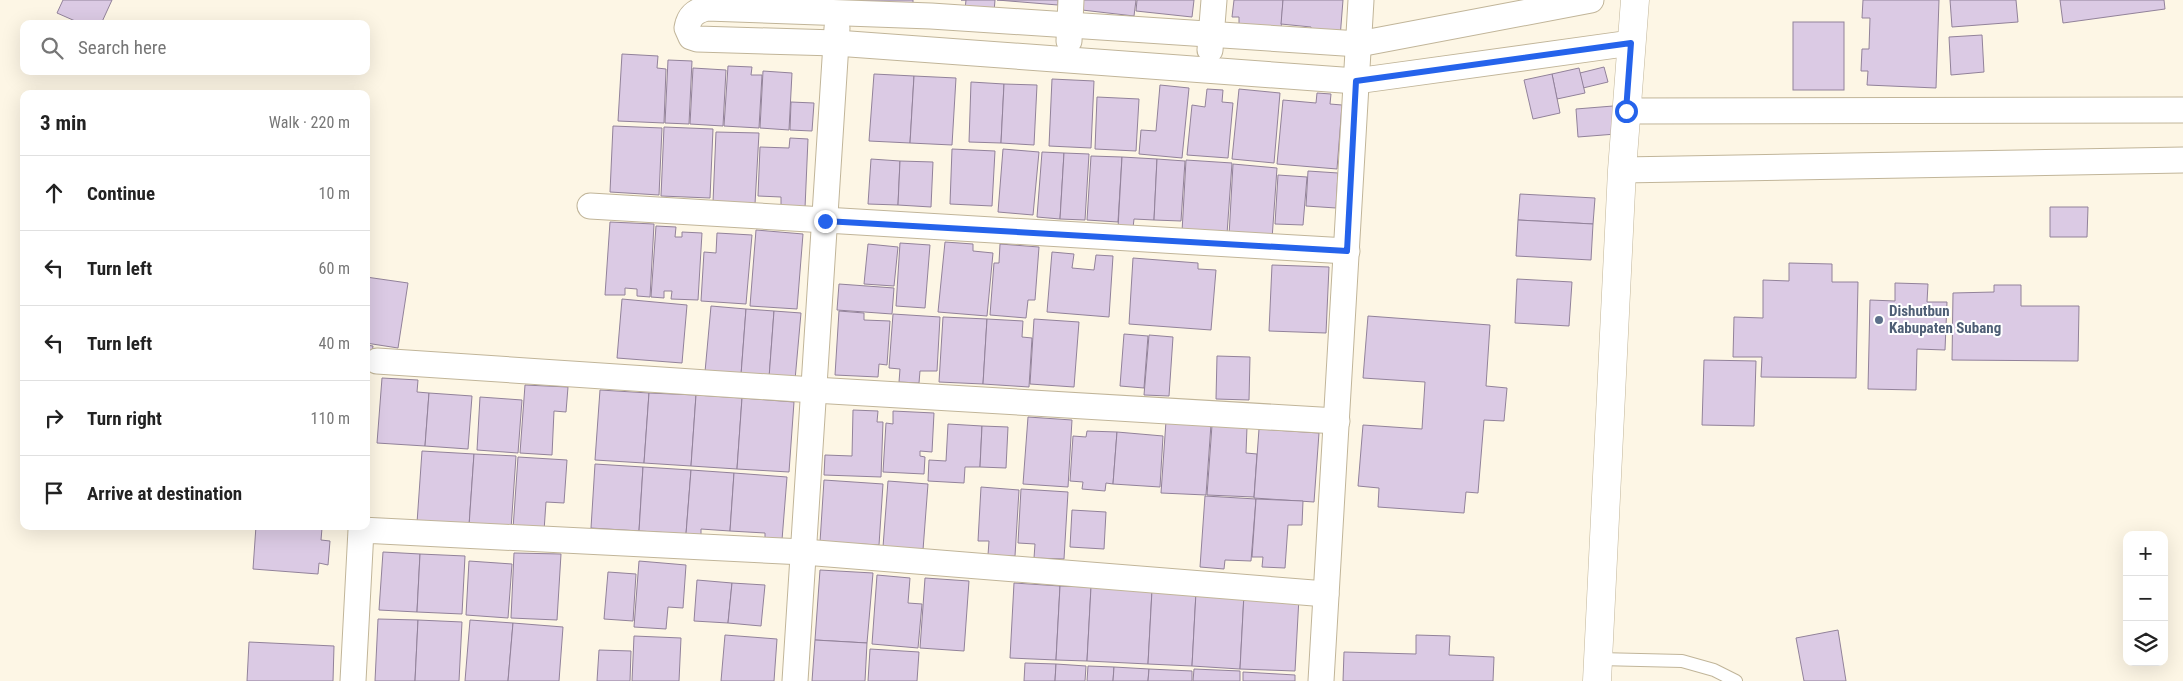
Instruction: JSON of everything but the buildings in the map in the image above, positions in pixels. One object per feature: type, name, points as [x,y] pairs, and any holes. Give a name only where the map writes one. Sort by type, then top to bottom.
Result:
[{"type":"street","points":[[1067,61],[1071,0]]},
{"type":"street","points":[[1208,70],[1214,0]]},
{"type":"street","points":[[1321,681],[1361,0]]},
{"type":"street","points":[[1591,0],[1359,44],[1070,26],[932,8],[838,13],[781,6],[707,8],[698,10],[692,15],[687,28],[691,37],[697,39],[836,43],[1356,81],[1631,43]]},
{"type":"street","points":[[1598,670],[1622,170],[1635,0]]},
{"type":"street","points":[[928,50],[932,8]]},
{"type":"street","points":[[795,681],[838,13]]},
{"type":"street","points":[[1626,111],[2183,110]]},
{"type":"street","points":[[1622,170],[2183,160]]},
{"type":"street","points":[[590,206],[1347,251]]},
{"type":"street","points":[[377,361],[814,390],[1337,421]]},
{"type":"street","points":[[353,681],[361,530],[804,552],[1326,594]]},
{"type":"lane","points":[[1598,670],[1682,661],[1714,670],[1736,681]]},
{"type":"place","name":"Dishutbun Kabupaten Subang","points":[[1879,320]]},
{"type":"route","points":[[825,221],[1347,251],[1356,81],[1631,43],[1626,111]]}]
